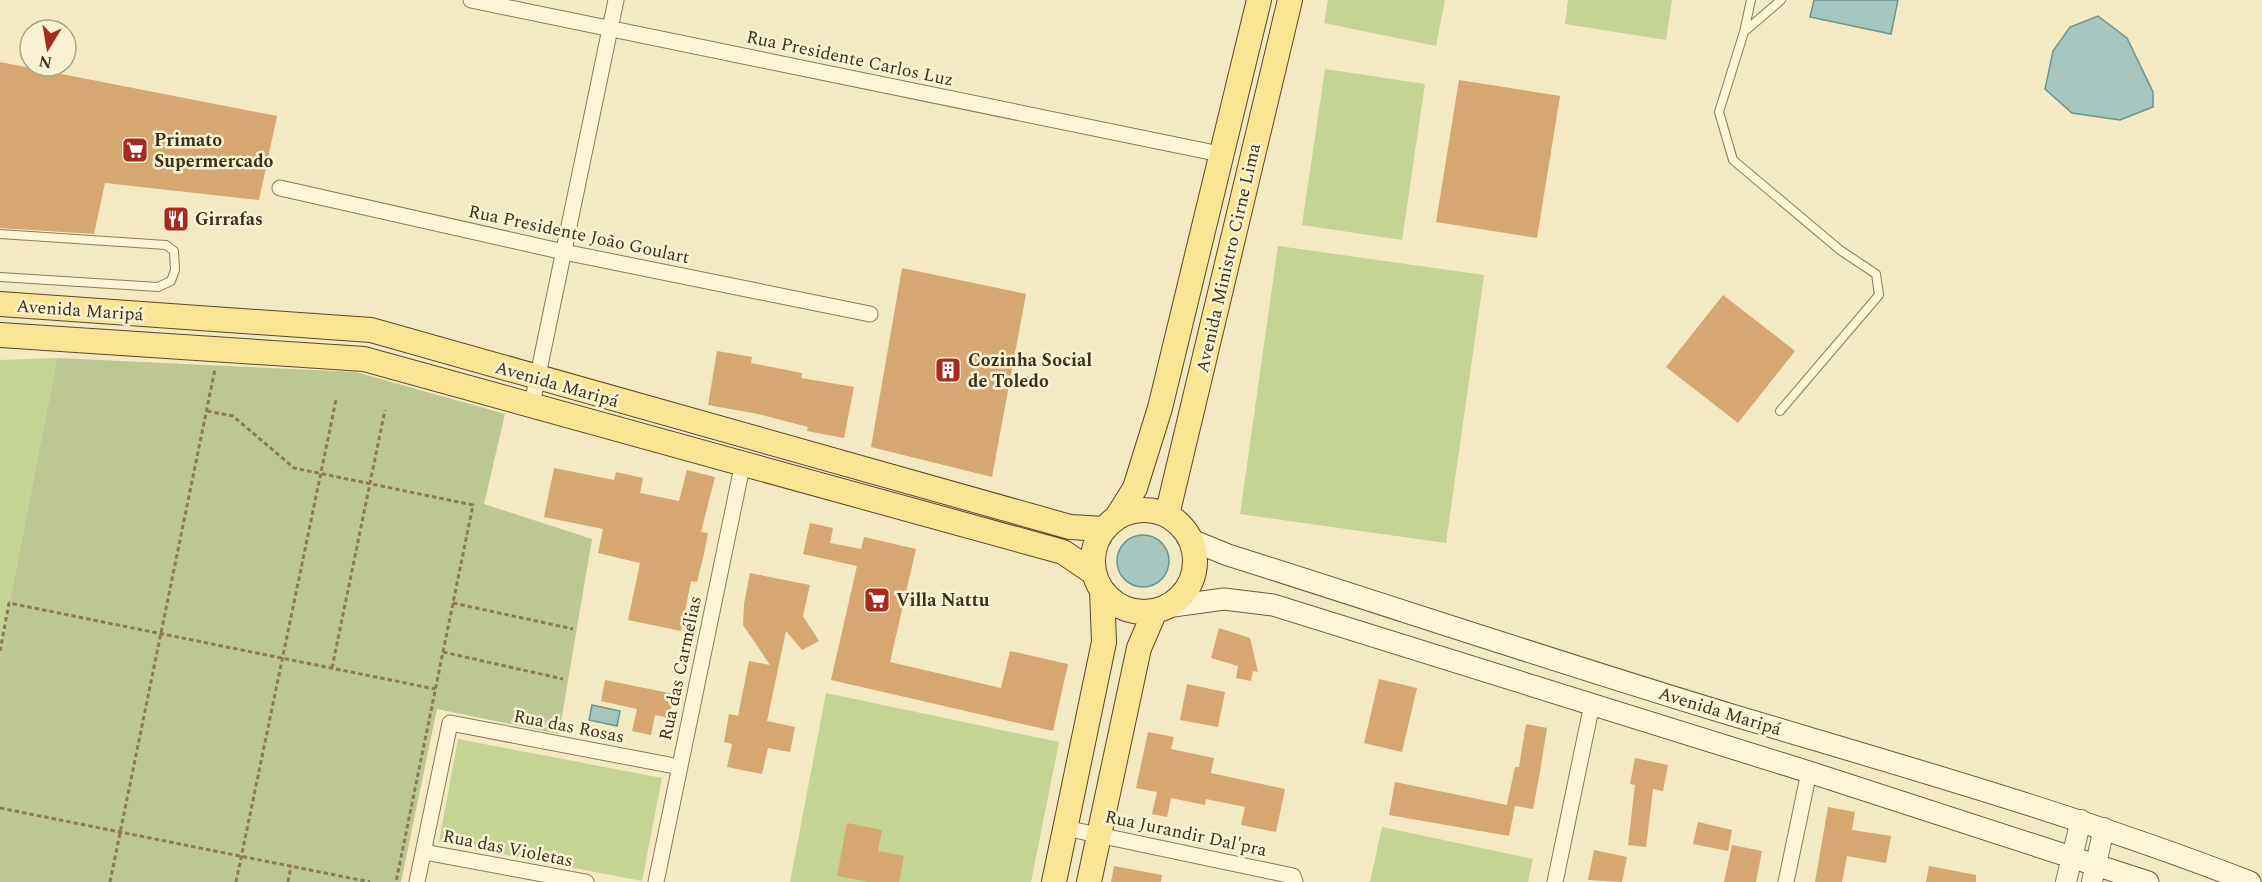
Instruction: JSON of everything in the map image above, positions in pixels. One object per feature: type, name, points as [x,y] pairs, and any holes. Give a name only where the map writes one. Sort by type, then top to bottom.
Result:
[{"type":"main road","points":[[1054,882],[1104,642],[1098,582],[1093,558],[1096,543],[1136,488],[1160,408],[1258,0]]},
{"type":"main road","name":"Avenida Ministro Cirne Lima","points":[[1167,515],[1290,0]]},
{"type":"main road","name":"Avenida Maripá","points":[[0,304],[370,330],[538,379],[1070,526],[1110,523]]},
{"type":"main road","name":"Avenida Maripá","points":[[0,335],[364,359],[1063,552],[1098,582]]},
{"type":"main road","points":[[825,485],[838,480],[840,470],[833,459]]},
{"type":"main road","points":[[866,496],[859,486],[861,476],[873,471]]},
{"type":"main road","points":[[1089,882],[1138,648],[1160,609],[1179,598],[1189,586],[1194,571],[1195,555],[1191,540],[1181,526],[1167,515],[1150,510],[1133,511],[1110,523]]},
{"type":"main road","name":"Avenida Maripá","points":[[1191,540],[1228,555],[1728,714],[2081,820],[2250,882]]},
{"type":"main road","points":[[1098,582],[1125,608],[1160,609]]},
{"type":"main road","name":"Avenida Maripá","points":[[1160,609],[1224,599],[1273,605],[2072,856],[2093,873],[2148,882]]},
{"type":"street","name":"Rua Presidente Carlos Luz","points":[[471,0],[1220,154]]},
{"type":"street","points":[[532,404],[616,0]]},
{"type":"street","name":"Rua Presidente João Goulart","points":[[280,188],[564,252],[870,314]]},
{"type":"street","name":"Rua das Carmélias","points":[[656,882],[743,462]]},
{"type":"street","points":[[1555,882],[1592,704]]},
{"type":"street","name":"Rua das Rosas","points":[[424,852],[450,723],[680,767]]},
{"type":"street","points":[[1786,882],[1809,772]]},
{"type":"street","points":[[2066,882],[2081,820]]},
{"type":"street","name":"Rua Jurandir Dal'pra","points":[[1065,828],[1293,876],[1295,882]]},
{"type":"street","points":[[2093,873],[2104,828]]},
{"type":"street","points":[[417,882],[424,852]]},
{"type":"street","name":"Rua das Violetas","points":[[424,852],[586,882]]},
{"type":"lane","points":[[1751,0],[1744,32],[1719,112],[1732,160],[1840,250],[1876,274],[1879,295],[1780,411]]},
{"type":"lane","points":[[1744,32],[1781,0]]},
{"type":"lane","points":[[0,234],[166,245],[174,251],[174,270],[171,281],[158,287],[0,277]]},
{"type":"path","points":[[110,882],[219,350]]},
{"type":"path","points":[[236,882],[336,400]]},
{"type":"path","points":[[332,668],[385,410]]},
{"type":"path","points":[[207,411],[233,416],[294,468],[473,505],[396,882]]},
{"type":"path","points":[[0,651],[9,603],[435,689]]},
{"type":"path","points":[[453,603],[573,629]]},
{"type":"path","points":[[443,652],[563,679]]},
{"type":"path","points":[[0,808],[370,882]]},
{"type":"path","points":[[288,882],[291,866]]},
{"type":"green space","points":[[1328,0],[1445,0],[1436,46],[1324,23]]},
{"type":"green space","points":[[1568,0],[1672,0],[1666,40],[1565,24]]},
{"type":"green space","points":[[1325,69],[1425,84],[1402,240],[1302,225]]},
{"type":"green space","points":[[1278,246],[1484,275],[1446,543],[1240,514]]},
{"type":"green space","points":[[57,358],[0,650],[0,360]]},
{"type":"green space","points":[[57,358],[356,372],[505,414],[484,504],[592,539],[559,734],[437,709],[401,882],[0,882],[0,651]]},
{"type":"green space","points":[[826,693],[1059,742],[1031,882],[790,882]]},
{"type":"green space","points":[[458,739],[662,778],[642,881],[439,842]]},
{"type":"green space","points":[[1382,827],[1533,859],[1528,882],[1370,882]]},
{"type":"water","points":[[1814,0],[1898,0],[1891,34],[1810,17]]},
{"type":"water","points":[[2098,16],[2127,38],[2153,92],[2153,107],[2120,120],[2072,113],[2045,89],[2053,51],[2070,27]]},
{"type":"water","points":[[1143,535],[1157,539],[1165,547],[1169,561],[1165,575],[1157,583],[1143,587],[1129,583],[1121,575],[1117,561],[1121,547],[1129,539]]},
{"type":"water","points":[[592,705],[620,711],[617,726],[589,720]]},
{"type":"building","name":"Primato Supermercado","points":[[0,62],[18,66],[18,78],[78,77],[277,116],[259,200],[105,183],[94,234],[0,228]]},
{"type":"building","points":[[1459,80],[1560,96],[1537,238],[1436,222]]},
{"type":"building","name":"Cozinha Social de Toledo","points":[[902,268],[1026,294],[992,477],[871,447]]},
{"type":"building","points":[[1723,295],[1795,351],[1738,423],[1666,367]]},
{"type":"building","points":[[717,351],[752,357],[751,363],[802,373],[801,378],[854,387],[844,438],[807,431],[808,427],[758,414],[708,405]]},
{"type":"building","points":[[554,468],[614,480],[616,472],[643,478],[640,493],[679,501],[687,470],[715,477],[701,532],[708,533],[704,554],[697,582],[691,581],[681,631],[628,620],[640,563],[598,553],[603,529],[544,517]]},
{"type":"building","name":"Villa Nattu","points":[[810,523],[833,528],[830,543],[861,549],[864,537],[916,549],[890,662],[1001,688],[1010,651],[1068,664],[1053,731],[831,680],[857,566],[803,554]]},
{"type":"building","points":[[750,573],[810,585],[803,616],[819,641],[802,650],[786,631],[767,721],[795,727],[790,752],[768,748],[762,774],[727,767],[732,744],[724,742],[729,714],[738,716],[749,661],[770,665],[743,625],[744,604]]},
{"type":"building","points":[[1219,628],[1250,638],[1258,672],[1253,671],[1251,681],[1236,678],[1238,666],[1211,658]]},
{"type":"building","points":[[1379,679],[1417,688],[1402,752],[1364,743]]},
{"type":"building","points":[[605,680],[674,694],[669,718],[655,715],[651,735],[632,731],[637,709],[601,701]]},
{"type":"building","points":[[1187,684],[1225,692],[1218,727],[1180,720]]},
{"type":"building","points":[[1526,724],[1547,728],[1533,809],[1515,806],[1509,836],[1389,815],[1395,782],[1507,805],[1515,767],[1519,767]]},
{"type":"building","points":[[1148,732],[1174,737],[1171,749],[1214,758],[1211,773],[1285,789],[1276,832],[1241,825],[1245,807],[1206,799],[1205,805],[1171,798],[1167,817],[1152,814],[1157,792],[1136,788]]},
{"type":"building","points":[[1635,758],[1668,765],[1663,791],[1653,789],[1646,847],[1628,845],[1635,785],[1630,784]]},
{"type":"building","points":[[1828,807],[1855,812],[1852,830],[1891,836],[1886,863],[1847,856],[1842,882],[1815,882]]},
{"type":"building","points":[[1698,822],[1732,830],[1728,851],[1693,844]]},
{"type":"building","points":[[847,823],[882,830],[878,851],[904,856],[899,882],[869,882],[837,876]]},
{"type":"building","points":[[1732,845],[1762,851],[1756,882],[1724,882]]},
{"type":"building","points":[[1594,850],[1627,857],[1622,882],[1588,880]]},
{"type":"building","points":[[1114,866],[1162,875],[1161,882],[1111,882]]},
{"type":"building","points":[[1929,866],[1976,875],[1976,882],[1926,882]]},
{"type":"place","name":"Primato Supermercado","points":[[135,150]]},
{"type":"place","name":"Girrafas","points":[[176,219]]},
{"type":"place","name":"Cozinha Social de Toledo","points":[[948,370]]},
{"type":"place","name":"Villa Nattu","points":[[877,600]]}]
